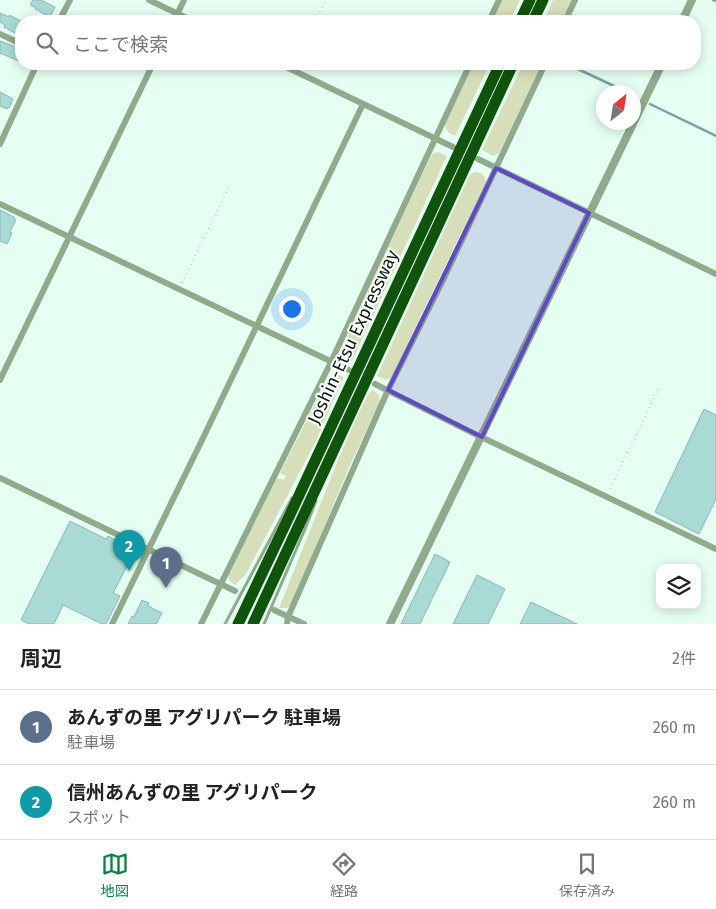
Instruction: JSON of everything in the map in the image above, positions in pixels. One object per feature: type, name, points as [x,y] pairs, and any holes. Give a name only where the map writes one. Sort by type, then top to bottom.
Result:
[{"type":"highway","points":[[523,15],[530,0]]},
{"type":"highway","points":[[536,15],[543,0]]},
{"type":"highway","name":"Joshin-Etsu Expressway","points":[[238,624],[497,70]]},
{"type":"highway","name":"Joshin-Etsu Expressway","points":[[253,624],[510,70]]},
{"type":"street","points":[[62,15],[70,0]]},
{"type":"street","points":[[149,0],[178,14],[184,0]]},
{"type":"street","points":[[492,15],[498,0]]},
{"type":"street","points":[[568,15],[575,0]]},
{"type":"street","points":[[685,15],[692,0]]},
{"type":"street","points":[[0,34],[15,41]]},
{"type":"street","points":[[0,144],[34,70]]},
{"type":"street","points":[[0,380],[150,70]]},
{"type":"street","points":[[292,70],[453,147]]},
{"type":"street","points":[[201,624],[331,362],[467,70]]},
{"type":"street","points":[[286,624],[388,390],[542,70]]},
{"type":"street","points":[[390,624],[659,70]]},
{"type":"street","points":[[112,624],[363,104]]},
{"type":"street","points":[[0,121],[9,124]]},
{"type":"street","points":[[478,159],[716,274]]},
{"type":"street","points":[[0,204],[349,370]]},
{"type":"street","points":[[375,384],[716,549]]},
{"type":"street","points":[[0,478],[235,591]]},
{"type":"street","points":[[274,610],[304,624]]},
{"type":"lane","points":[[297,489],[329,430]]},
{"type":"lane","points":[[264,624],[305,529],[340,435]]},
{"type":"lane","points":[[225,624],[292,497]]},
{"type":"path","points":[[318,15],[326,0]]},
{"type":"path","points":[[179,290],[230,185]]},
{"type":"path","points":[[606,496],[659,388]]},
{"type":"highlighted area","points":[[496,168],[589,213],[482,437],[388,390]]},
{"type":"green space","points":[[501,0],[520,0],[513,15],[494,15]]},
{"type":"green space","points":[[553,0],[572,0],[565,15],[546,15]]},
{"type":"green space","points":[[469,70],[487,70],[455,136],[448,131],[445,123]]},
{"type":"green space","points":[[520,70],[539,70],[499,153],[493,156],[482,150]]},
{"type":"green space","points":[[438,152],[447,156],[352,361],[347,361],[342,357],[341,350],[384,255],[388,256],[389,253],[386,251],[432,154]]},
{"type":"green space","points":[[474,172],[482,174],[486,182],[391,378],[386,380],[377,376],[469,176]]},
{"type":"green space","points":[[334,374],[342,376],[343,379],[315,443],[246,574],[235,585],[228,577],[277,478],[284,480],[286,476],[280,473],[327,380]]},
{"type":"green space","points":[[373,390],[379,395],[380,402],[351,463],[291,605],[287,608],[279,608],[340,455],[360,410],[369,393]]},
{"type":"building","points":[[33,0],[41,0],[55,7],[51,15],[46,15],[30,5]]},
{"type":"building","points":[[0,13],[15,18],[15,33],[4,27],[5,25],[0,22]]},
{"type":"building","points":[[0,41],[15,47],[15,59],[0,53]]},
{"type":"building","points":[[0,92],[13,99],[7,109],[0,106]]},
{"type":"building","points":[[0,210],[16,220],[7,244],[0,241]]},
{"type":"building","points":[[704,409],[716,415],[716,499],[699,534],[655,512]]},
{"type":"building","points":[[70,521],[106,539],[108,536],[135,551],[113,593],[120,596],[106,624],[102,624],[63,605],[54,624],[29,624],[21,620]]},
{"type":"building","points":[[435,554],[450,562],[420,624],[401,624]]},
{"type":"building","points":[[477,575],[505,589],[488,624],[453,624]]},
{"type":"building","points":[[142,600],[149,603],[148,606],[162,613],[156,624],[128,624],[132,616],[134,617]]},
{"type":"building","points":[[531,602],[577,624],[520,624]]},
{"type":"waterway","points":[[580,70],[612,85]]},
{"type":"waterway","points":[[650,104],[716,136]]},
{"type":"place","name":"信州あんずの里 アグリパーク","points":[[129,571]]},
{"type":"place","name":"あんずの里 アグリパーク 駐車場","points":[[166,588]]}]
